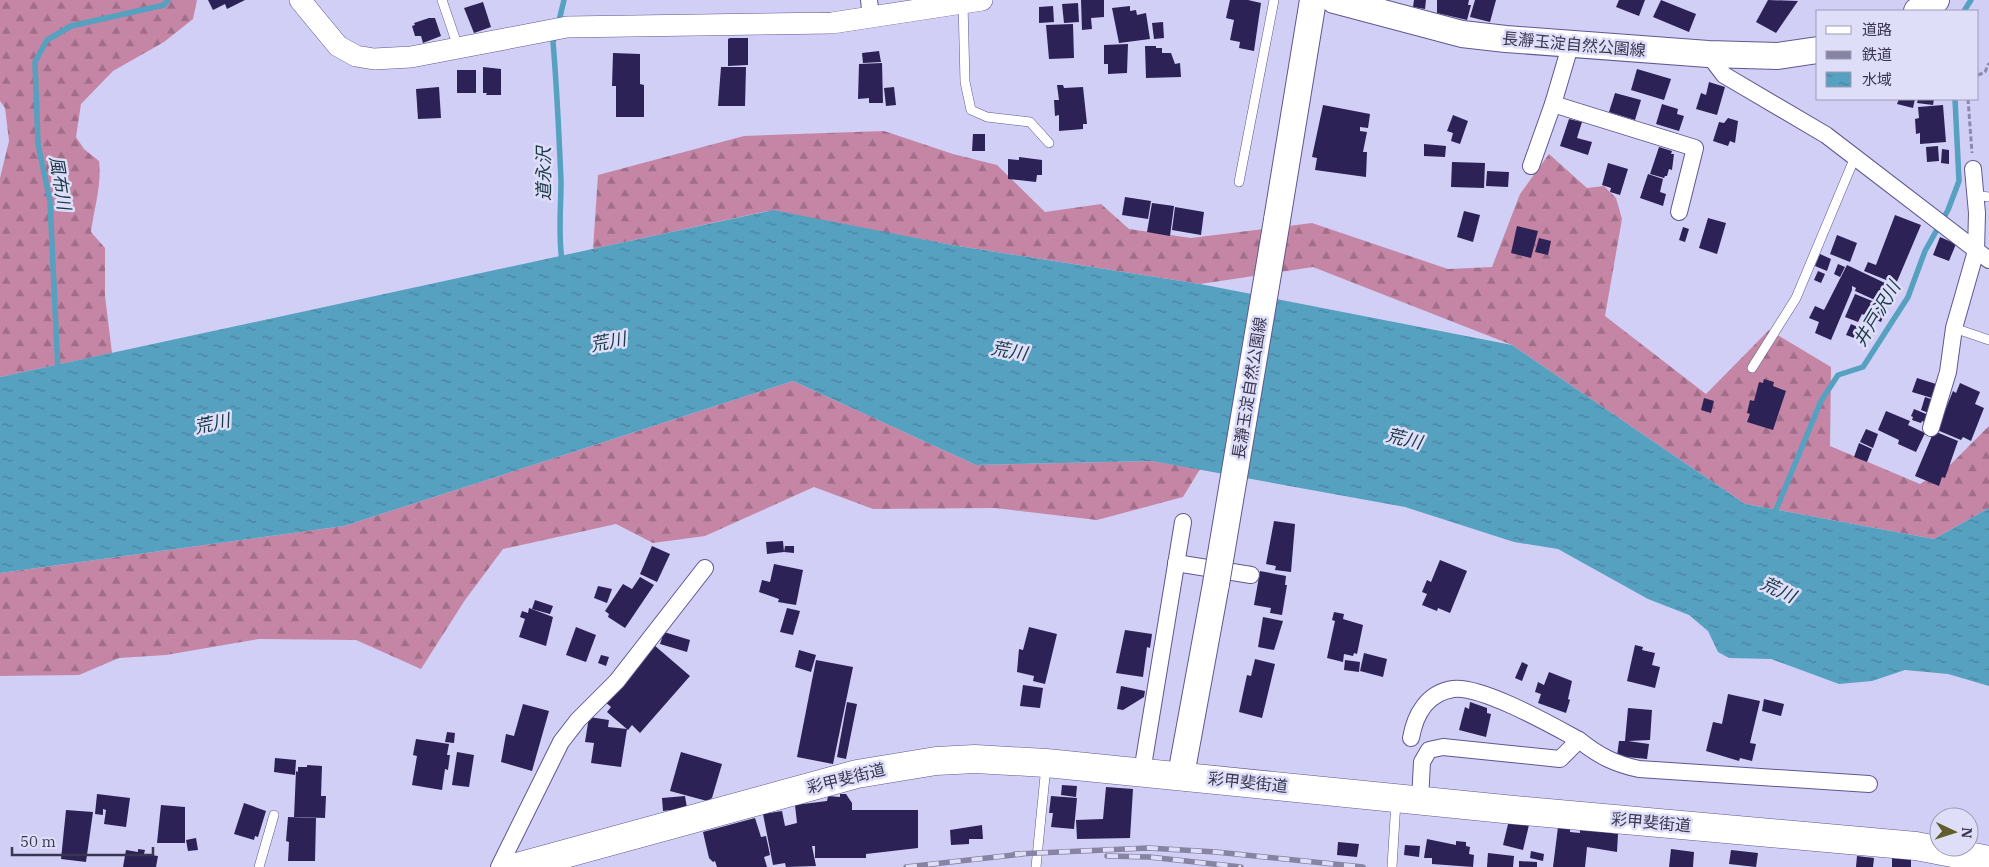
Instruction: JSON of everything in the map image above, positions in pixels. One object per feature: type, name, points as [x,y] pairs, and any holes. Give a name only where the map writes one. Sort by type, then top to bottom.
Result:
[{"type":"highway","name":"彩甲斐街道","points":[[517,867],[857,774],[902,765],[975,759],[1046,763],[1181,775],[1408,799],[1916,846],[1989,860]]},
{"type":"main road","name":"長瀞玉淀自然公園線","points":[[1181,775],[1216,584],[1313,0]]},
{"type":"main road","name":"長瀞玉淀自然公園線","points":[[1334,0],[1403,9],[1462,34],[1708,54],[1778,56],[1816,50]]},
{"type":"main road","points":[[1919,10],[1936,0]]},
{"type":"street","points":[[300,0],[338,46],[356,56],[374,59],[396,59],[567,27],[832,23],[870,8],[972,2]]},
{"type":"street","points":[[1531,166],[1553,104],[1571,43]]},
{"type":"street","points":[[1708,54],[1724,76],[1826,136],[1982,255]]},
{"type":"street","points":[[1553,104],[1696,148],[1679,212]]},
{"type":"street","points":[[1931,428],[1948,372],[1954,328],[1982,255],[1982,196],[1974,169]]},
{"type":"street","points":[[1142,772],[1183,522]]},
{"type":"street","points":[[1176,562],[1251,575]]},
{"type":"street","points":[[499,867],[560,742],[578,720],[617,681],[705,568]]},
{"type":"street","points":[[1411,738],[1414,722],[1427,701],[1452,689],[1471,691],[1525,710],[1579,740],[1600,756],[1618,765],[1639,769],[1869,784]]},
{"type":"street","points":[[1408,799],[1422,762],[1429,750],[1443,747],[1560,759],[1579,740]]},
{"type":"lane","points":[[442,0],[459,48]]},
{"type":"lane","points":[[1239,182],[1274,0]]},
{"type":"lane","points":[[972,2],[965,82],[970,110],[987,117],[1030,122],[1049,144]]},
{"type":"lane","points":[[1752,368],[1796,298],[1855,158]]},
{"type":"lane","points":[[1954,328],[1989,340]]},
{"type":"lane","points":[[1036,867],[1046,763]]},
{"type":"lane","points":[[1392,867],[1408,799]]},
{"type":"lane","points":[[259,867],[274,815]]},
{"type":"path","points":[[1979,75],[1985,72],[1989,63]]},
{"type":"path","points":[[1968,100],[1974,169]]},
{"type":"green space","points":[[0,0],[197,0],[193,19],[164,42],[113,71],[81,104],[76,137],[84,149],[99,161],[99,188],[91,232],[105,248],[105,296],[112,353],[0,377],[0,178],[9,141],[5,108],[0,101]]},
{"type":"green space","points":[[884,131],[953,154],[997,165],[1045,212],[1101,204],[1129,229],[1191,238],[1312,223],[1448,269],[1492,267],[1520,194],[1549,154],[1587,188],[1604,186],[1616,198],[1622,219],[1605,316],[1706,394],[1769,330],[1831,367],[1830,446],[1920,484],[1951,464],[1989,426],[1989,508],[1934,539],[1745,504],[1512,345],[1313,267],[1200,284],[952,245],[768,211],[593,249],[598,175],[744,136]]},
{"type":"green space","points":[[793,381],[976,465],[1152,461],[1200,469],[1183,497],[1097,520],[995,508],[873,509],[814,487],[705,536],[653,543],[616,524],[503,549],[465,600],[421,669],[356,640],[259,639],[166,655],[119,658],[79,675],[0,676],[0,573],[344,526]]},
{"type":"water","name":"荒川","points":[[773,210],[952,245],[1200,284],[1512,345],[1745,504],[1934,539],[1989,508],[1989,686],[1948,674],[1905,670],[1872,681],[1839,684],[1771,659],[1729,658],[1718,652],[1708,631],[1689,615],[1648,599],[1558,549],[1514,542],[1405,507],[1152,461],[976,465],[793,381],[344,526],[0,573],[0,377]]},
{"type":"building","points":[[208,0],[245,0],[227,9],[225,4],[213,10]]},
{"type":"building","points":[[1081,0],[1104,0],[1104,17],[1091,18],[1092,29],[1082,30]]},
{"type":"building","points":[[1230,0],[1248,0],[1261,3],[1254,51],[1239,48],[1240,42],[1230,40],[1234,20],[1226,18]]},
{"type":"building","points":[[1414,0],[1426,0],[1425,9],[1413,7]]},
{"type":"building","points":[[1437,0],[1469,0],[1468,5],[1471,5],[1467,20],[1437,13]]},
{"type":"building","points":[[1475,0],[1496,0],[1490,22],[1470,17]]},
{"type":"building","points":[[1619,0],[1645,0],[1639,16],[1616,7]]},
{"type":"building","points":[[1661,0],[1696,14],[1689,32],[1653,17]]},
{"type":"building","points":[[1768,0],[1798,1],[1776,33],[1756,22]]},
{"type":"building","points":[[483,2],[491,27],[474,33],[464,8]]},
{"type":"building","points":[[1078,3],[1079,22],[1064,23],[1062,4]]},
{"type":"building","points":[[1053,6],[1054,22],[1039,23],[1039,7]]},
{"type":"building","points":[[1130,6],[1130,11],[1136,10],[1137,15],[1146,13],[1150,39],[1119,43],[1112,8]]},
{"type":"building","points":[[435,18],[441,36],[423,43],[421,36],[415,36],[412,26],[415,25],[414,23]]},
{"type":"building","points":[[1163,22],[1164,38],[1154,39],[1152,23]]},
{"type":"building","points":[[1073,24],[1074,58],[1049,59],[1046,25]]},
{"type":"building","points":[[748,38],[748,65],[728,66],[728,39]]},
{"type":"building","points":[[1128,44],[1127,73],[1108,74],[1108,64],[1104,64],[1104,45]]},
{"type":"building","points":[[1145,46],[1156,46],[1156,48],[1162,48],[1162,53],[1171,53],[1175,64],[1180,63],[1181,77],[1146,78]]},
{"type":"building","points":[[879,51],[881,62],[863,63],[862,53]]},
{"type":"building","points":[[613,53],[640,54],[640,84],[644,85],[644,117],[616,117],[616,86],[612,86]]},
{"type":"building","points":[[882,63],[883,103],[869,103],[869,98],[858,99],[859,64]]},
{"type":"building","points":[[483,67],[501,69],[501,95],[486,95],[487,93],[483,93]]},
{"type":"building","points":[[721,67],[746,67],[745,106],[718,106]]},
{"type":"building","points":[[1637,69],[1671,79],[1664,100],[1631,90]]},
{"type":"building","points":[[457,70],[476,70],[476,93],[457,93]]},
{"type":"building","points":[[1709,82],[1725,87],[1717,115],[1696,109],[1701,93],[1706,95]]},
{"type":"building","points":[[1057,85],[1063,85],[1064,88],[1083,87],[1087,124],[1083,124],[1083,129],[1059,131],[1059,115],[1055,116],[1054,100],[1059,100]]},
{"type":"building","points":[[439,87],[441,118],[418,119],[416,89]]},
{"type":"building","points":[[894,87],[896,105],[886,106],[884,88]]},
{"type":"building","points":[[1615,93],[1641,100],[1635,120],[1609,112]]},
{"type":"building","points":[[1899,100],[1915,100],[1913,108],[1897,104]]},
{"type":"building","points":[[1918,100],[1934,100],[1933,105],[1917,103]]},
{"type":"building","points":[[1662,104],[1678,109],[1677,114],[1684,116],[1679,131],[1656,124]]},
{"type":"building","points":[[1323,105],[1370,114],[1368,128],[1360,127],[1360,131],[1367,132],[1363,152],[1367,152],[1366,177],[1315,170],[1317,158],[1312,157]]},
{"type":"building","points":[[1943,105],[1946,142],[1920,144],[1920,133],[1916,134],[1915,119],[1919,118],[1918,107]]},
{"type":"building","points":[[1453,115],[1468,121],[1460,144],[1451,141],[1453,133],[1447,131]]},
{"type":"building","points":[[1728,118],[1738,121],[1735,143],[1730,141],[1728,146],[1713,141],[1719,122],[1724,123]]},
{"type":"building","points":[[1569,119],[1582,122],[1577,138],[1592,142],[1588,155],[1560,146]]},
{"type":"building","points":[[973,134],[985,134],[985,151],[972,151]]},
{"type":"building","points":[[1424,144],[1446,146],[1445,157],[1424,156]]},
{"type":"building","points":[[1938,146],[1939,161],[1927,162],[1926,147]]},
{"type":"building","points":[[1659,147],[1672,151],[1671,154],[1674,154],[1672,170],[1669,169],[1667,176],[1664,178],[1650,174]]},
{"type":"building","points":[[1942,149],[1949,150],[1949,164],[1941,163]]},
{"type":"building","points":[[1019,157],[1042,160],[1042,175],[1037,175],[1036,182],[1008,179],[1008,159],[1019,160]]},
{"type":"building","points":[[1452,162],[1485,163],[1484,188],[1451,187]]},
{"type":"building","points":[[1608,163],[1628,169],[1620,195],[1610,192],[1611,188],[1602,185]]},
{"type":"building","points":[[1487,171],[1509,172],[1508,187],[1486,186]]},
{"type":"building","points":[[1648,174],[1663,179],[1660,192],[1666,194],[1663,206],[1640,198]]},
{"type":"building","points":[[1125,197],[1151,201],[1148,219],[1122,215]]},
{"type":"building","points":[[1152,203],[1174,206],[1170,236],[1147,232]]},
{"type":"building","points":[[1175,207],[1204,212],[1201,235],[1172,230]]},
{"type":"building","points":[[1464,211],[1480,215],[1473,242],[1457,237]]},
{"type":"building","points":[[1895,215],[1921,225],[1896,284],[1864,271],[1868,262],[1876,265]]},
{"type":"building","points":[[1708,218],[1726,223],[1717,254],[1699,248]]},
{"type":"building","points":[[1517,226],[1538,231],[1531,258],[1511,253]]},
{"type":"building","points":[[1683,227],[1689,229],[1685,242],[1679,240]]},
{"type":"building","points":[[1837,235],[1857,243],[1850,262],[1830,254]]},
{"type":"building","points":[[1940,237],[1956,244],[1949,261],[1933,255]]},
{"type":"building","points":[[1539,238],[1551,241],[1548,255],[1535,252]]},
{"type":"building","points":[[1820,254],[1831,259],[1827,271],[1815,266]]},
{"type":"building","points":[[1838,264],[1845,267],[1840,277],[1834,274]]},
{"type":"building","points":[[1847,265],[1885,283],[1877,301],[1855,291],[1856,288],[1852,286],[1831,340],[1815,333],[1819,322],[1809,318],[1815,306],[1824,310]]},
{"type":"building","points":[[1818,271],[1825,274],[1821,283],[1814,280]]},
{"type":"building","points":[[1855,294],[1887,307],[1881,322],[1862,314],[1858,322],[1845,317]]},
{"type":"building","points":[[1851,324],[1862,329],[1857,339],[1846,335]]},
{"type":"building","points":[[1917,378],[1936,384],[1932,398],[1912,392]]},
{"type":"building","points":[[1764,379],[1774,382],[1773,386],[1786,391],[1773,430],[1747,422],[1750,414],[1747,413],[1750,400],[1754,401],[1759,382],[1763,383]]},
{"type":"building","points":[[1960,383],[1980,392],[1975,404],[1984,408],[1971,441],[1963,437],[1961,440],[1937,430],[1953,391],[1956,393]]},
{"type":"building","points":[[1925,397],[1936,401],[1931,414],[1921,410]]},
{"type":"building","points":[[1704,398],[1714,401],[1711,413],[1701,410]]},
{"type":"building","points":[[1914,409],[1931,416],[1928,423],[1912,420],[1913,417],[1911,416]]},
{"type":"building","points":[[1886,411],[1910,421],[1908,425],[1925,433],[1916,452],[1898,444],[1899,440],[1878,430]]},
{"type":"building","points":[[1866,429],[1878,434],[1873,448],[1860,442]]},
{"type":"building","points":[[1934,431],[1958,441],[1945,478],[1942,477],[1939,486],[1915,476]]},
{"type":"building","points":[[1859,443],[1872,449],[1867,462],[1854,457]]},
{"type":"building","points":[[1274,521],[1295,524],[1291,572],[1275,570],[1276,566],[1266,564]]},
{"type":"building","points":[[783,541],[784,552],[767,554],[766,542]]},
{"type":"building","points":[[652,546],[670,554],[657,582],[640,574]]},
{"type":"building","points":[[785,546],[794,546],[794,553],[784,552]]},
{"type":"building","points":[[1440,560],[1467,571],[1450,613],[1438,608],[1437,611],[1422,605],[1427,594],[1422,592],[1427,580],[1431,582]]},
{"type":"building","points":[[774,564],[803,570],[796,605],[778,602],[779,599],[759,592],[762,580],[770,582]]},
{"type":"building","points":[[1260,571],[1286,576],[1285,585],[1287,585],[1282,615],[1270,613],[1271,608],[1254,605]]},
{"type":"building","points":[[640,577],[654,585],[625,628],[608,617],[609,614],[605,611],[623,584],[632,589]]},
{"type":"building","points":[[598,586],[612,589],[607,603],[594,598]]},
{"type":"building","points":[[535,600],[553,606],[550,614],[532,609]]},
{"type":"building","points":[[529,608],[553,617],[546,646],[519,637],[525,619],[520,617],[522,611],[528,613]]},
{"type":"building","points":[[787,608],[800,611],[793,635],[780,632]]},
{"type":"building","points":[[1334,612],[1344,614],[1343,619],[1363,625],[1357,654],[1354,653],[1353,656],[1344,654],[1343,662],[1327,658],[1335,621],[1332,620]]},
{"type":"building","points":[[1263,617],[1283,621],[1274,650],[1258,647]]},
{"type":"building","points":[[576,627],[596,635],[586,662],[566,655]]},
{"type":"building","points":[[1029,627],[1057,634],[1045,684],[1033,681],[1034,676],[1017,672],[1019,649],[1023,650]]},
{"type":"building","points":[[1125,630],[1152,634],[1150,648],[1147,647],[1143,677],[1116,673]]},
{"type":"building","points":[[664,632],[690,640],[687,652],[660,644]]},
{"type":"building","points":[[654,645],[690,676],[640,733],[632,725],[628,730],[607,712],[611,707],[604,701]]},
{"type":"building","points":[[1635,645],[1643,647],[1642,650],[1655,653],[1652,665],[1660,667],[1655,688],[1627,681]]},
{"type":"building","points":[[799,650],[816,655],[811,672],[795,667]]},
{"type":"building","points":[[1364,653],[1387,659],[1383,677],[1360,671]]},
{"type":"building","points":[[601,655],[609,657],[606,666],[598,663]]},
{"type":"building","points":[[1255,659],[1275,664],[1262,718],[1239,712],[1247,675],[1251,676]]},
{"type":"building","points":[[816,660],[853,667],[833,764],[797,757]]},
{"type":"building","points":[[1345,660],[1360,662],[1359,672],[1344,670]]},
{"type":"building","points":[[1522,662],[1528,665],[1522,681],[1515,678]]},
{"type":"building","points":[[1549,672],[1572,681],[1568,699],[1570,700],[1566,713],[1538,703],[1541,694],[1535,692],[1538,682],[1544,685]]},
{"type":"building","points":[[1023,685],[1043,688],[1040,708],[1020,706]]},
{"type":"building","points":[[1121,686],[1145,691],[1144,697],[1123,710],[1117,709]]},
{"type":"building","points":[[1728,694],[1760,701],[1750,743],[1756,744],[1752,761],[1740,758],[1739,761],[1706,751],[1713,722],[1722,724]]},
{"type":"building","points":[[1764,699],[1784,704],[1781,716],[1762,711]]},
{"type":"building","points":[[847,702],[857,704],[846,759],[837,757]]},
{"type":"building","points":[[1470,702],[1487,708],[1487,713],[1491,714],[1486,737],[1459,730],[1465,707],[1469,709]]},
{"type":"building","points":[[523,704],[549,711],[532,771],[501,762],[506,734],[514,736]]},
{"type":"building","points":[[1628,708],[1652,710],[1650,740],[1628,741],[1649,744],[1647,759],[1617,756],[1619,741],[1625,741]]},
{"type":"building","points":[[589,717],[609,720],[608,727],[627,729],[621,767],[591,763],[594,743],[585,742]]},
{"type":"building","points":[[447,732],[455,733],[454,743],[445,742]]},
{"type":"building","points":[[416,739],[449,744],[447,755],[450,755],[448,770],[445,769],[442,790],[412,785],[417,756],[413,755]]},
{"type":"building","points":[[457,752],[474,755],[469,787],[452,785]]},
{"type":"building","points":[[681,752],[722,764],[712,798],[707,801],[670,791]]},
{"type":"building","points":[[275,758],[296,760],[295,775],[274,772]]},
{"type":"building","points":[[307,765],[322,766],[321,796],[326,796],[325,818],[294,817],[296,771],[298,772],[298,767],[307,767]]},
{"type":"building","points":[[1062,785],[1077,786],[1076,797],[1061,795]]},
{"type":"building","points":[[1106,787],[1133,789],[1130,838],[1077,839],[1076,820],[1103,819]]},
{"type":"building","points":[[97,794],[130,798],[126,827],[104,824],[106,810],[103,809],[103,815],[95,814]]},
{"type":"building","points":[[840,794],[846,794],[852,803],[852,810],[918,810],[918,848],[866,854],[866,858],[815,858],[815,846],[812,846],[816,866],[786,867],[785,863],[773,865],[763,814],[782,811],[785,826],[797,823],[795,805],[827,801],[828,796],[840,797]]},
{"type":"building","points":[[685,796],[687,808],[663,811],[662,798]]},
{"type":"building","points":[[1051,796],[1077,798],[1074,829],[1051,827],[1053,813],[1049,813]]},
{"type":"building","points":[[244,803],[266,811],[258,837],[255,836],[254,840],[234,834]]},
{"type":"building","points":[[161,805],[185,807],[185,843],[157,843]]},
{"type":"building","points":[[66,810],[93,812],[86,862],[61,859]]},
{"type":"building","points":[[288,817],[316,818],[315,861],[288,861],[289,842],[286,841]]},
{"type":"building","points":[[755,818],[761,837],[766,836],[770,855],[764,857],[767,867],[717,867],[715,861],[713,862],[709,858],[703,832]]},
{"type":"building","points":[[1509,820],[1529,825],[1523,850],[1503,845]]},
{"type":"building","points":[[982,825],[983,839],[969,839],[969,844],[951,845],[950,830]]},
{"type":"building","points":[[1558,827],[1570,829],[1570,832],[1580,833],[1580,828],[1618,834],[1617,852],[1587,847],[1585,867],[1553,867]]},
{"type":"building","points":[[196,838],[198,850],[188,851],[186,840]]},
{"type":"building","points":[[1427,839],[1456,845],[1456,841],[1466,842],[1466,846],[1470,847],[1469,854],[1474,855],[1473,867],[1432,864],[1432,858],[1424,858]]},
{"type":"building","points":[[1338,842],[1359,844],[1357,857],[1337,855]]},
{"type":"building","points":[[1405,845],[1420,846],[1419,857],[1404,855]]},
{"type":"building","points":[[138,849],[145,850],[144,854],[158,856],[156,867],[123,867],[126,850],[138,852]]},
{"type":"building","points":[[1671,849],[1694,852],[1693,867],[1669,867]]},
{"type":"building","points":[[1731,850],[1758,853],[1756,867],[1729,864]]},
{"type":"building","points":[[1531,851],[1544,854],[1543,861],[1530,858]]},
{"type":"building","points":[[1488,853],[1514,856],[1513,867],[1487,867]]},
{"type":"building","points":[[1857,856],[1874,858],[1873,867],[1856,867]]},
{"type":"building","points":[[1892,856],[1911,857],[1911,867],[1892,867]]},
{"type":"building","points":[[1519,861],[1537,862],[1537,867],[1519,867]]},
{"type":"waterway","name":"風布川","points":[[58,371],[50,201],[38,144],[35,62],[47,40],[71,26],[164,5],[168,0]]},
{"type":"waterway","name":"道永沢","points":[[558,25],[564,0]]},
{"type":"waterway","name":"井戸沢川","points":[[1965,10],[1971,0]]},
{"type":"waterway","name":"道永沢","points":[[556,34],[553,42],[561,181],[560,231],[562,261]]},
{"type":"waterway","name":"井戸沢川","points":[[1773,517],[1821,401],[1838,375],[1863,367],[1908,297],[1925,251],[1948,210],[1959,181],[1955,100]]},
{"type":"railway","points":[[1015,854],[1148,848],[1216,852],[1363,867]]},
{"type":"railway","points":[[906,867],[1022,854]]},
{"type":"railway","points":[[1107,856],[1149,857],[1241,867]]}]
